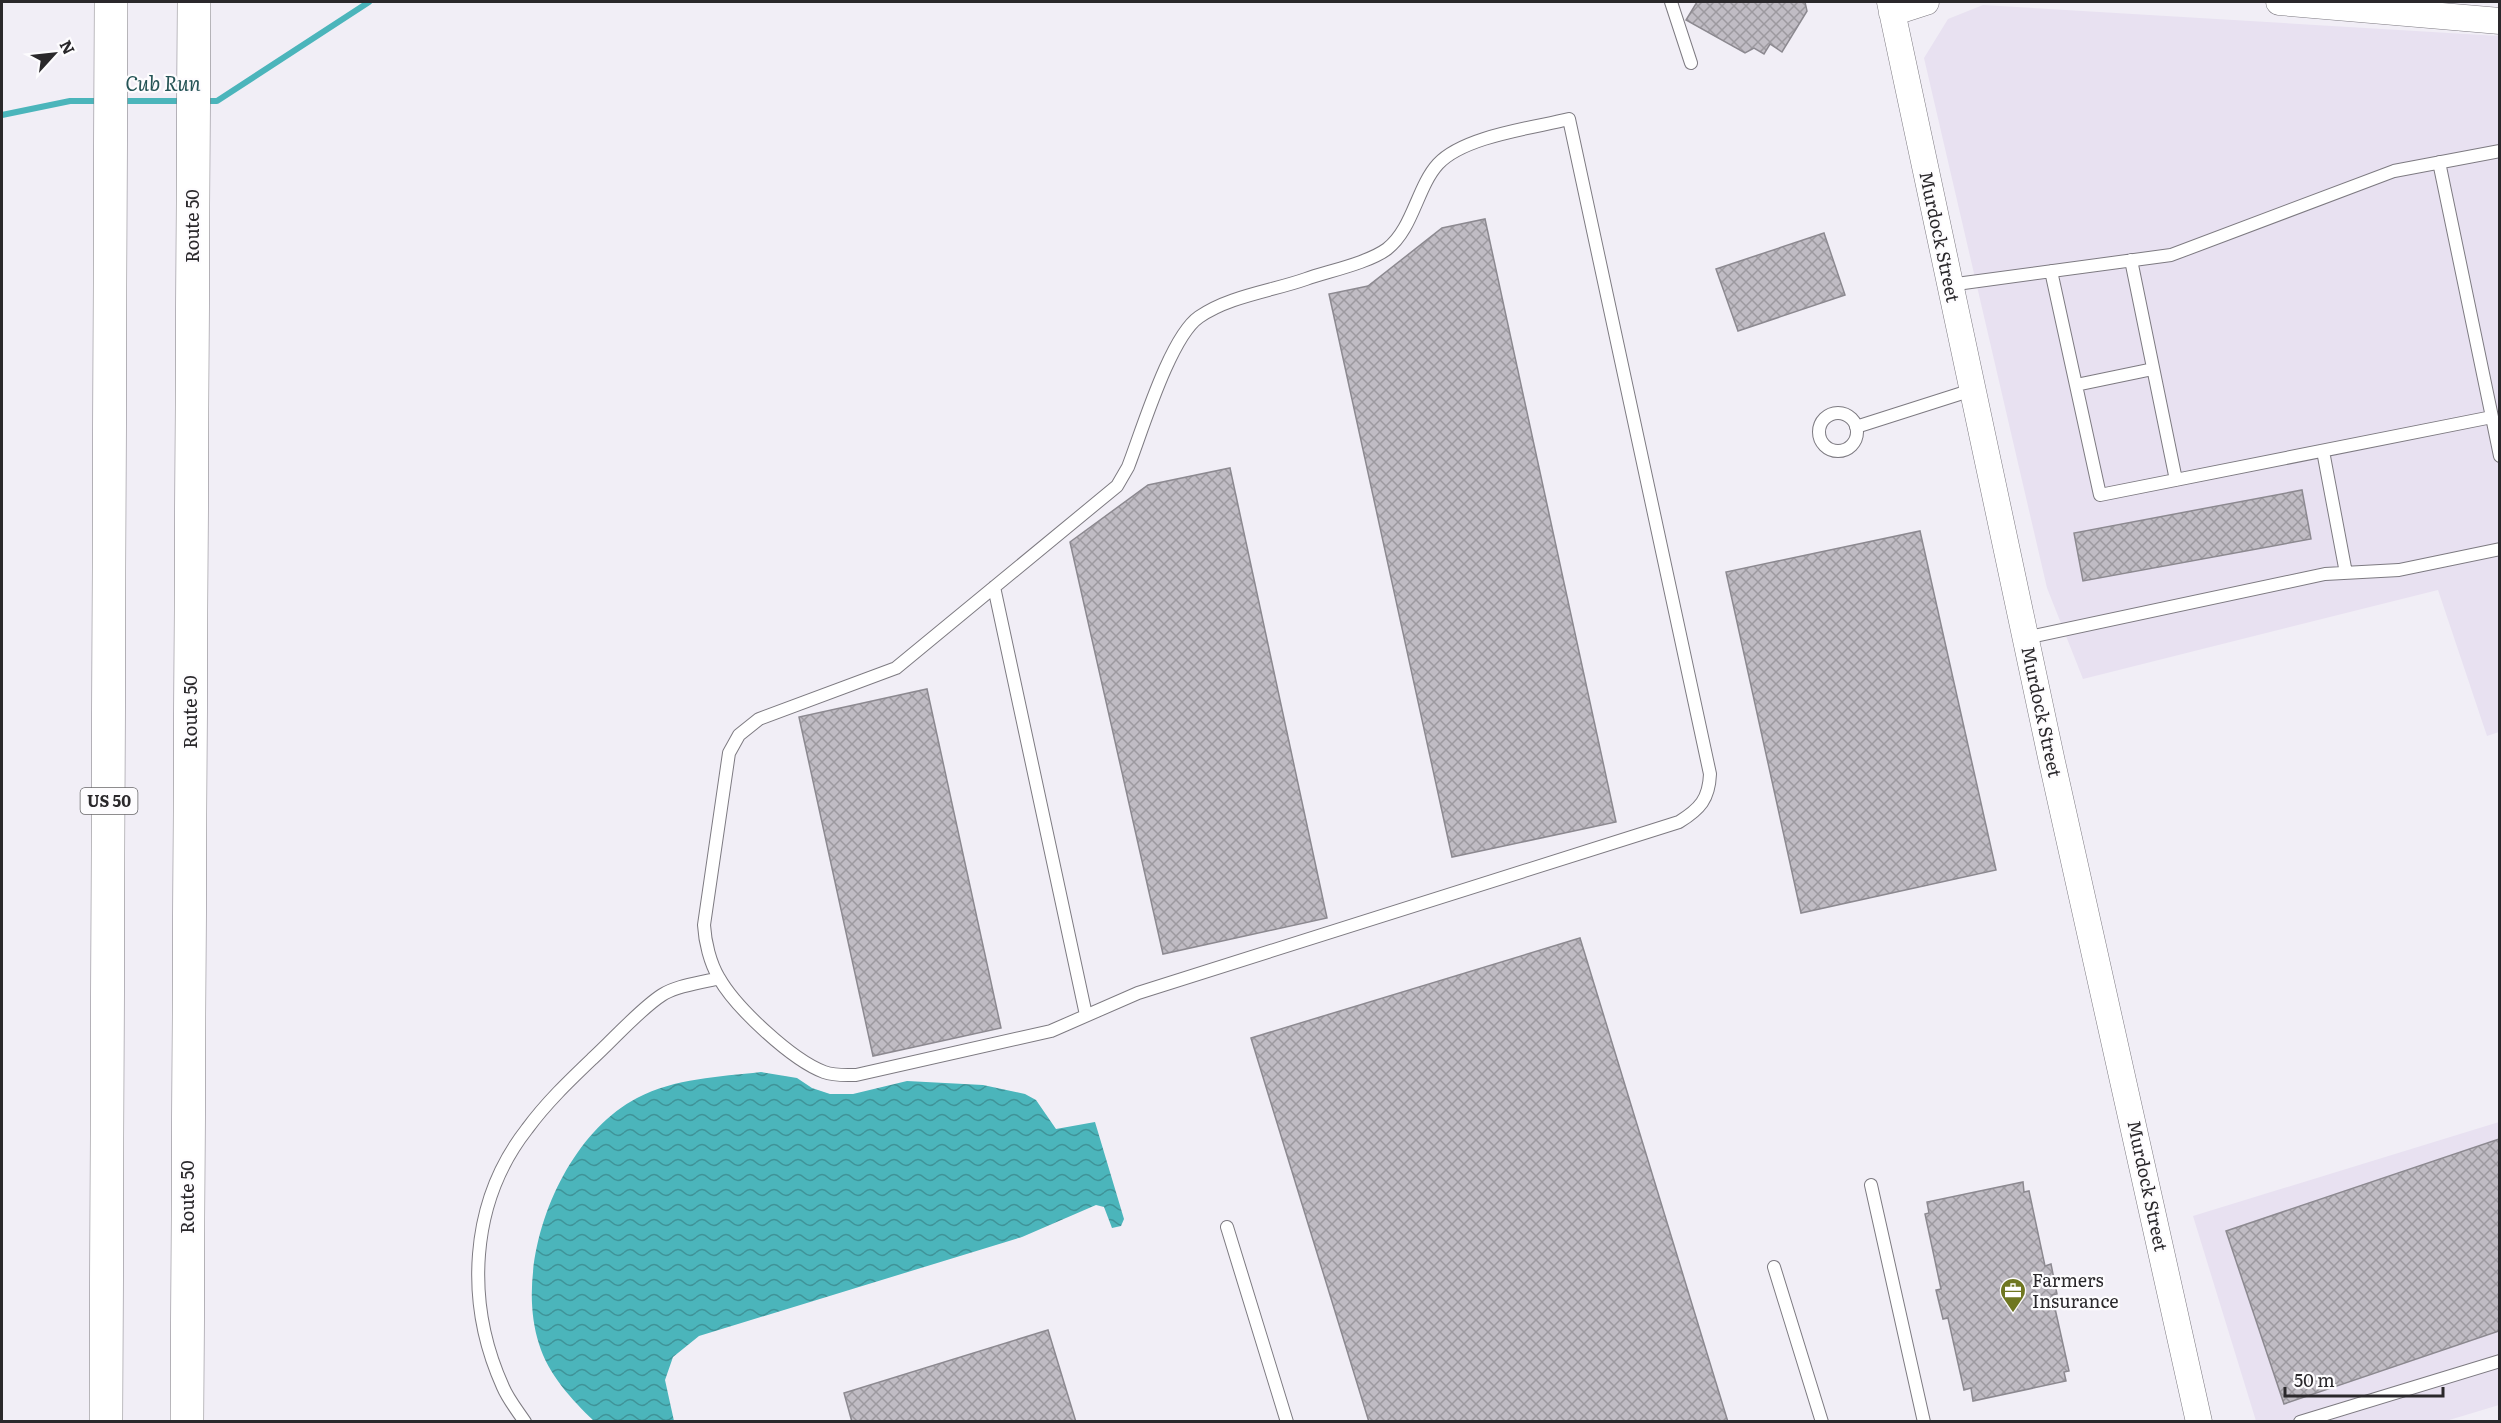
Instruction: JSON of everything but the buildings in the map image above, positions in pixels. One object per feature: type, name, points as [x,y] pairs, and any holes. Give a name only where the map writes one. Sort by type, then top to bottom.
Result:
[{"type":"highway","name":"US 50","points":[[106,1422],[111,2]]},
{"type":"highway","name":"Route 50","points":[[187,1422],[194,2]]},
{"type":"street","points":[[1891,7],[1926,2]]},
{"type":"street","points":[[2279,2],[2405,7],[2499,21]]},
{"type":"street","name":"Murdock Street","points":[[1891,7],[2025,638],[2199,1422]]},
{"type":"lane","points":[[1671,2],[1691,63]]},
{"type":"lane","points":[[1569,119],[1710,774],[1709,792],[1699,809],[1680,822],[1138,993],[1051,1031],[856,1075],[839,1076],[811,1065],[752,1020],[719,978],[705,935],[705,914],[729,753],[733,743],[759,719],[896,668],[994,586],[1117,486],[1128,467],[1180,337],[1199,317],[1227,303],[1311,278],[1386,249],[1400,234],[1437,164],[1458,149],[1490,138],[1569,119]]},
{"type":"lane","points":[[1949,285],[2171,255],[2394,171],[2499,151]]},
{"type":"lane","points":[[2439,162],[2499,456]]},
{"type":"lane","points":[[2131,260],[2176,480]]},
{"type":"lane","points":[[2051,271],[2100,495],[2492,417]]},
{"type":"lane","points":[[2076,386],[2153,369]]},
{"type":"lane","points":[[1856,427],[1972,390]]},
{"type":"lane","points":[[2323,451],[2346,573]]},
{"type":"lane","points":[[2025,638],[2325,574],[2399,570],[2499,549]]},
{"type":"lane","points":[[994,586],[1086,1015]]},
{"type":"lane","points":[[525,1422],[503,1389],[488,1347],[478,1305],[478,1253],[486,1212],[503,1168],[525,1130],[561,1089],[663,994],[719,978]]},
{"type":"lane","points":[[1871,1185],[1924,1422]]},
{"type":"lane","points":[[1227,1227],[1287,1422]]},
{"type":"lane","points":[[1774,1267],[1822,1422]]},
{"type":"lane","points":[[2300,1422],[2499,1360]]},
{"type":"shaded area","points":[[1983,5],[2499,36],[2499,732],[2487,736],[2438,590],[2083,679],[2047,588],[1924,58],[1948,19]]},
{"type":"shaded area","points":[[2499,1122],[2499,1405],[2446,1421],[2256,1421],[2193,1216]]},
{"type":"water","points":[[761,1072],[797,1078],[812,1088],[830,1094],[853,1094],[907,1081],[983,1085],[1025,1094],[1036,1100],[1056,1129],[1095,1122],[1124,1219],[1121,1226],[1112,1228],[1104,1207],[1096,1205],[1022,1237],[699,1336],[673,1357],[665,1380],[674,1421],[594,1421],[569,1395],[548,1366],[539,1344],[533,1312],[533,1277],[538,1241],[549,1206],[565,1172],[586,1142],[610,1117],[637,1098],[682,1082]]},
{"type":"waterway","name":"Cub Run","points":[[204,101],[217,101],[369,2]]},
{"type":"waterway","name":"Cub Run","points":[[2,115],[70,101],[101,101]]},
{"type":"waterway","name":"Cub Run","points":[[120,101],[185,101]]},
{"type":"place","name":"Farmers Insurance","points":[[2013,1314]]}]
